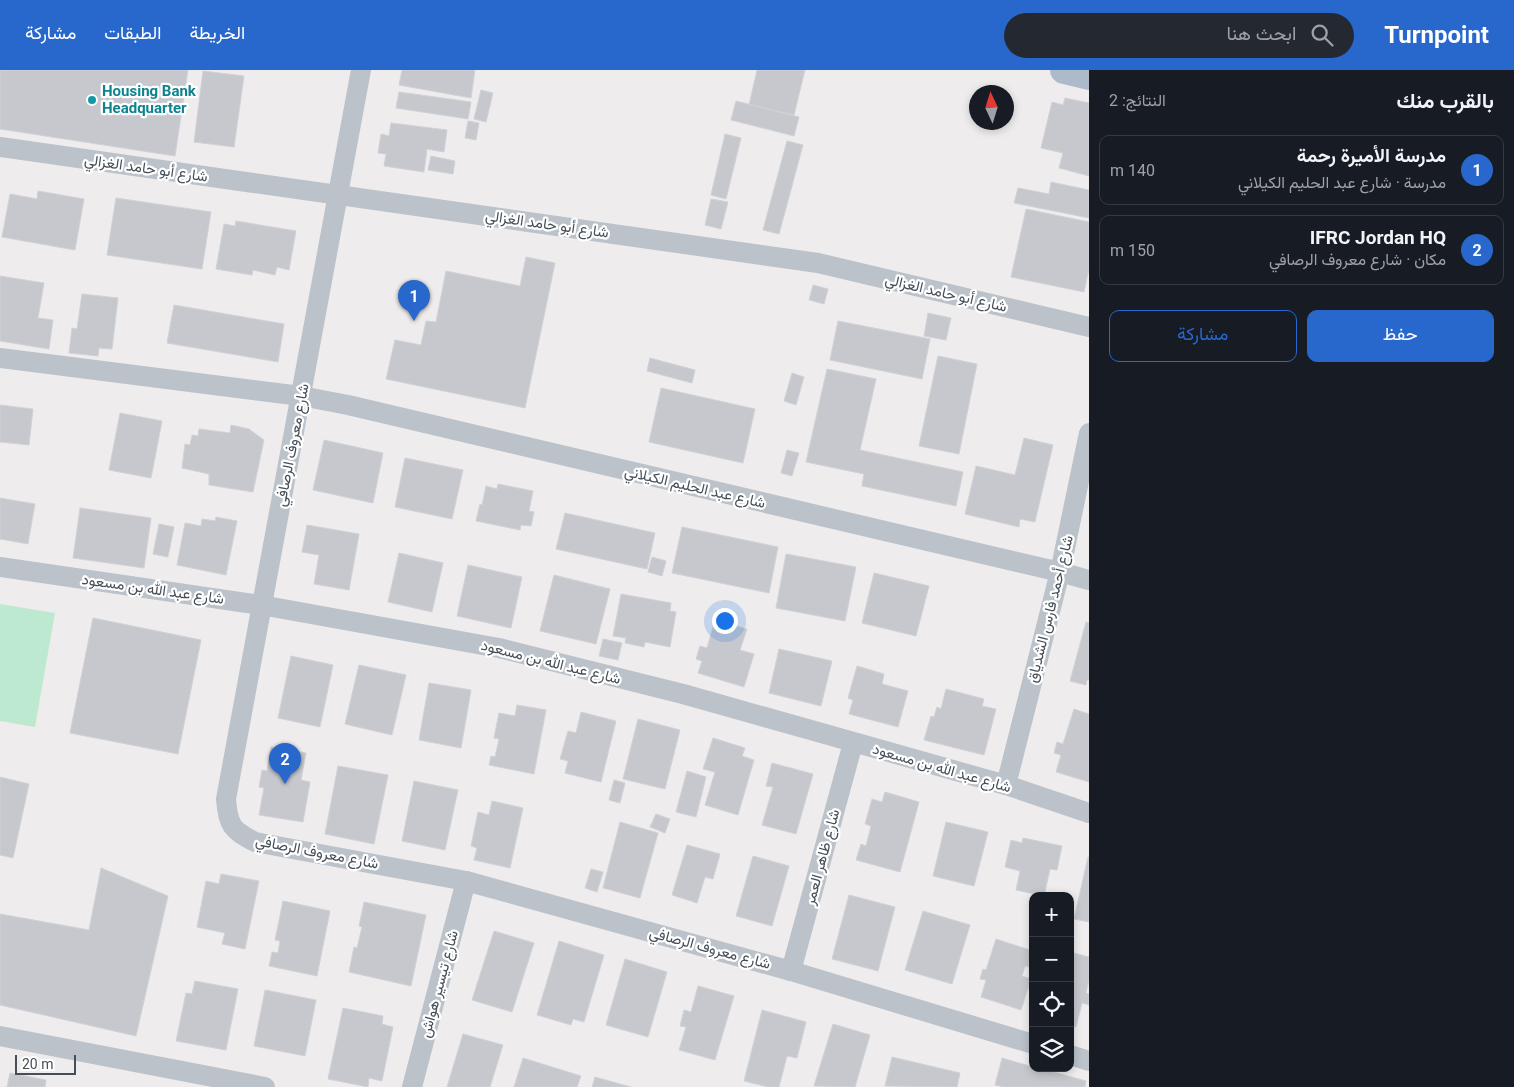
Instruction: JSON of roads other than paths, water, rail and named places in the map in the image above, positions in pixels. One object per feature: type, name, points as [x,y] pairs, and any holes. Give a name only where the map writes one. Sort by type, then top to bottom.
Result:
[{"type":"main road","points":[[1064,70],[1089,76]]},
{"type":"street","name":"شارع معروف الرصافي","points":[[361,70],[226,799],[227,817],[236,832],[255,842],[466,881],[791,971],[1029,1043]]},
{"type":"street","name":"شارع أبو حامد الغزالي","points":[[0,148],[338,194],[818,263],[1089,327]]},
{"type":"street","points":[[0,358],[301,396]]},
{"type":"street","name":"شارع عبد الحليم الكيلاني","points":[[301,396],[1089,580]]},
{"type":"street","name":"شارع أحمد فارس الشدياق","points":[[1006,785],[1060,572],[1089,433]]},
{"type":"street","name":"شارع عبد الله بن مسعود","points":[[0,567],[261,605],[499,648],[683,694],[1006,785],[1089,813]]},
{"type":"street","name":"شارع ظاهر العمر","points":[[791,971],[853,743]]},
{"type":"street","name":"شارع تيسير هواش","points":[[412,1087],[466,881]]},
{"type":"street","points":[[0,1036],[265,1087]]},
{"type":"street","points":[[1074,1056],[1089,1061]]},
{"type":"place","name":"Housing Bank Headquarter","points":[[92,100]]},
{"type":"place","name":"مدرسة الأميرة رحمة","points":[[414,321]]},
{"type":"place","name":"IFRC Jordan HQ","points":[[285,784]]}]
